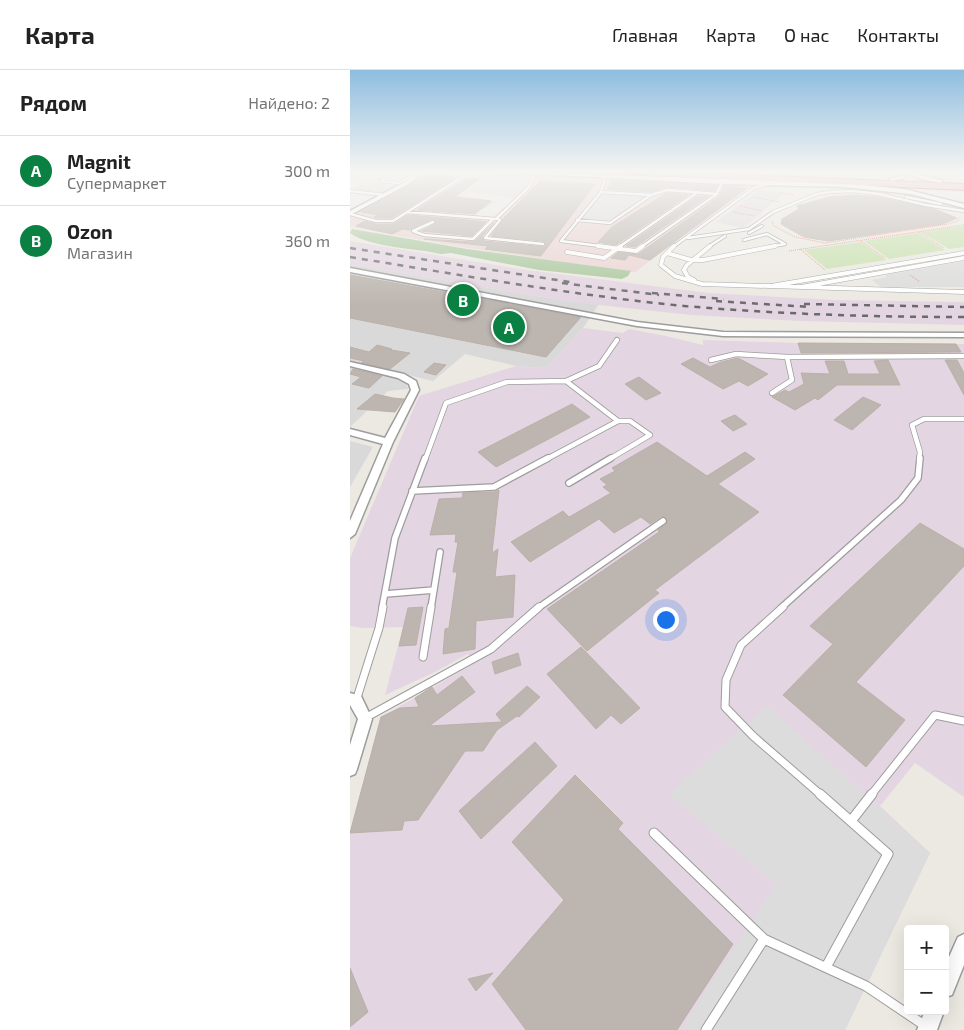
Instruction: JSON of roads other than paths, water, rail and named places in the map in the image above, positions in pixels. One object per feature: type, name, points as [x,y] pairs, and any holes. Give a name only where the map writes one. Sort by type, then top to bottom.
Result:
[{"type":"street","points":[[350,270],[637,324],[692,332],[724,334],[964,335]]},
{"type":"street","points":[[350,364],[401,376],[413,383],[414,390],[388,442],[351,528]]},
{"type":"street","points":[[350,432],[388,442]]},
{"type":"street","points":[[350,768],[365,719],[353,700]]},
{"type":"street","points":[[949,979],[964,943]]},
{"type":"lane","points":[[363,217],[367,220],[386,222],[393,221],[400,217]]},
{"type":"lane","points":[[467,217],[500,220],[485,238],[543,244]]},
{"type":"lane","points":[[433,222],[413,231],[424,235],[473,239],[496,217]]},
{"type":"lane","points":[[580,217],[561,241],[636,252],[685,217]]},
{"type":"lane","points":[[577,220],[610,224],[620,217]]},
{"type":"lane","points":[[567,252],[604,258],[662,217]]},
{"type":"lane","points":[[715,217],[667,253],[661,262],[666,271],[682,279],[705,284],[759,288],[964,292]]},
{"type":"lane","points":[[686,238],[749,229],[766,217]]},
{"type":"lane","points":[[705,284],[692,279],[686,274],[685,268],[691,260],[720,237],[750,232],[762,226]]},
{"type":"lane","points":[[667,253],[691,260],[726,256],[785,244],[767,234],[744,240]]},
{"type":"lane","points":[[759,288],[964,253]]},
{"type":"lane","points":[[789,289],[964,258]]},
{"type":"lane","points":[[353,700],[379,628],[395,538],[446,403],[507,382],[566,381],[599,366],[617,340]]},
{"type":"lane","points":[[711,360],[736,354],[787,357],[964,356]]},
{"type":"lane","points":[[772,393],[792,380],[787,357]]},
{"type":"lane","points":[[566,381],[618,421]]},
{"type":"lane","points":[[826,967],[888,854],[753,736],[725,707],[726,680],[741,645],[901,500],[918,478],[920,452],[912,425],[924,419],[964,419]]},
{"type":"lane","points":[[412,491],[494,486],[618,421],[630,421],[650,435],[568,482]]},
{"type":"lane","points":[[365,719],[492,649],[545,602],[662,521]]},
{"type":"lane","points":[[423,657],[440,552]]},
{"type":"lane","points":[[385,594],[434,590]]},
{"type":"lane","points":[[850,821],[935,715],[964,721]]},
{"type":"lane","points":[[654,833],[764,939],[866,986],[930,1023]]},
{"type":"lane","points":[[706,1030],[764,939]]},
{"type":"railway","points":[[350,248],[570,282]]},
{"type":"railway","points":[[350,257],[475,278],[684,306],[824,314],[964,317]]},
{"type":"railway","points":[[562,283],[659,295]]},
{"type":"railway","points":[[652,293],[724,299]]},
{"type":"railway","points":[[716,301],[811,307]]},
{"type":"railway","points":[[804,304],[964,307]]},
{"type":"place","name":"Ozon","points":[[463,300]]},
{"type":"place","name":"Magnit","points":[[509,327]]}]
